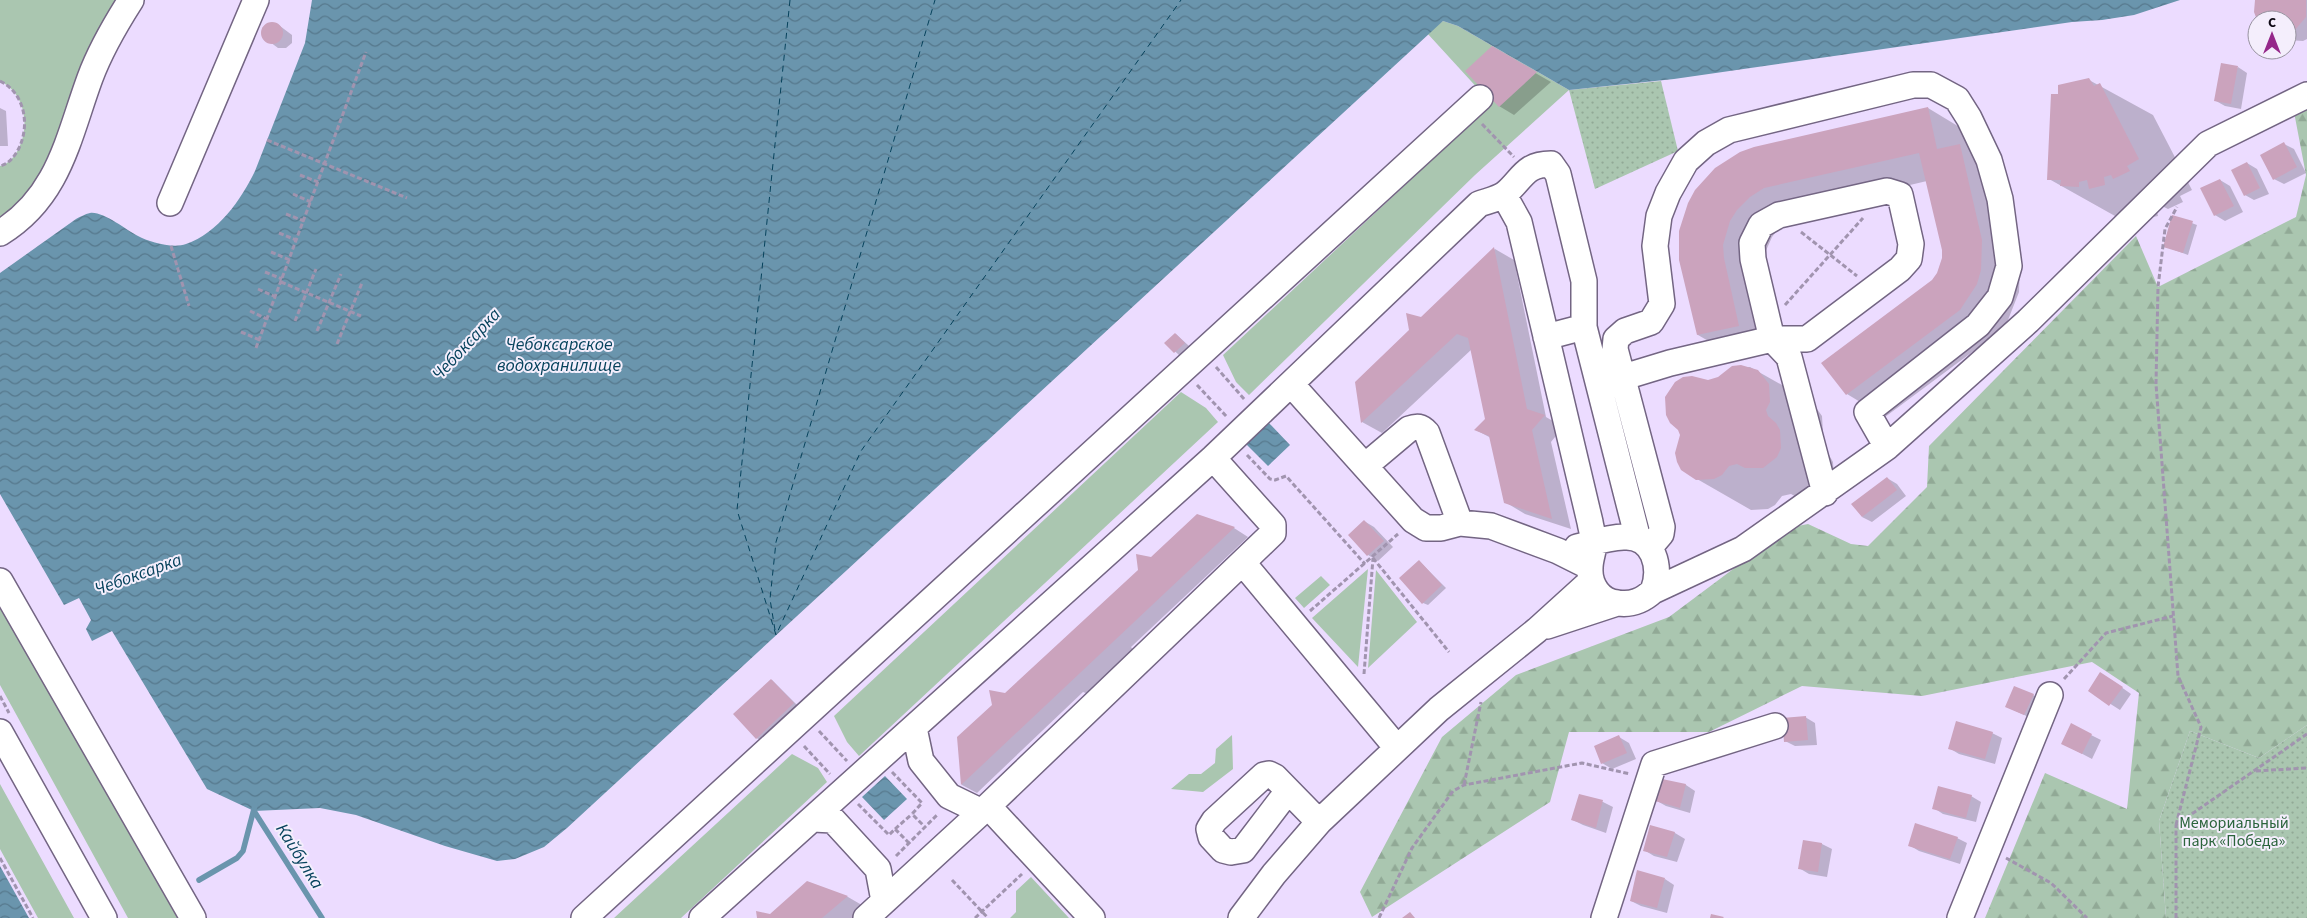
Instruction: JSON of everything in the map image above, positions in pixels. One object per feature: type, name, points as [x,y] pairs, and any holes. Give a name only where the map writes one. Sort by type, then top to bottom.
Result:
[{"type":"street","points":[[0,233],[13,224],[34,203],[61,164],[93,70],[131,0]]},
{"type":"street","points":[[170,203],[256,0]]},
{"type":"street","points":[[1648,548],[1661,534],[1662,527],[1615,348],[1616,339],[1625,331],[1652,322],[1662,304],[1655,246],[1660,216],[1668,193],[1686,161],[1706,143],[1729,130],[1913,85],[1931,85],[1956,99],[1969,118],[1989,160],[2000,199],[2008,266],[2000,297],[1978,325],[1867,412],[1887,448]]},
{"type":"street","points":[[1504,195],[1518,222],[1546,337],[1596,558],[1598,594],[1606,600],[1617,603],[1631,603],[1643,600],[1653,591],[1743,550],[1887,448],[2028,321],[2208,144],[2307,95]]},
{"type":"street","points":[[584,918],[1474,103]]},
{"type":"street","points":[[702,918],[813,819],[841,786],[880,759],[1213,458],[1479,204],[1504,195],[1526,170],[1540,164],[1551,164],[1558,174],[1584,281],[1584,327],[1657,580],[1653,591]]},
{"type":"street","points":[[1624,377],[1770,331],[1807,339],[1900,269],[1909,259],[1911,244],[1900,195],[1887,190],[1779,215],[1761,225],[1752,243],[1753,259],[1770,331],[1789,357],[1825,493]]},
{"type":"street","points":[[1546,337],[1584,327]]},
{"type":"street","points":[[1291,384],[1412,520],[1426,528],[1441,528],[1460,523],[1491,526],[1558,551],[1596,558]]},
{"type":"street","points":[[1365,466],[1409,429],[1423,428],[1427,432],[1460,523]]},
{"type":"street","points":[[866,918],[985,809],[1273,533],[1273,524],[1213,458]]},
{"type":"street","points":[[1241,918],[1274,874],[1318,822],[1438,709],[1537,630],[1596,558],[1625,536],[1648,548],[1666,564],[1682,568],[1708,567]]},
{"type":"street","points":[[1243,563],[1397,748]]},
{"type":"street","points":[[0,581],[193,918]]},
{"type":"street","points":[[1537,630],[1617,603]]},
{"type":"street","points":[[1960,918],[2050,695]]},
{"type":"street","points":[[1604,918],[1654,764],[1775,726]]},
{"type":"street","points":[[914,728],[921,761],[949,796],[985,809],[1038,859],[1092,918]]},
{"type":"street","points":[[0,732],[104,918]]},
{"type":"street","points":[[1288,791],[1318,822]]},
{"type":"street","points":[[813,819],[833,820],[878,869],[884,901]]},
{"type":"path","points":[[256,348],[366,52]]},
{"type":"path","points":[[0,81],[12,90],[18,99],[26,126],[17,152],[9,163],[0,166]]},
{"type":"path","points":[[1474,103],[1526,170]]},
{"type":"path","points":[[267,140],[407,198]]},
{"type":"path","points":[[300,175],[318,182]]},
{"type":"path","points":[[2170,183],[2185,191],[2165,229],[2158,287],[2156,384],[2178,676],[2200,727],[2176,825],[2176,918]]},
{"type":"path","points":[[1770,331],[1830,254],[1887,190]]},
{"type":"path","points":[[293,194],[311,202]]},
{"type":"path","points":[[286,214],[304,221]]},
{"type":"path","points":[[1779,215],[1874,289]]},
{"type":"path","points":[[279,233],[297,240]]},
{"type":"path","points":[[171,246],[189,306]]},
{"type":"path","points":[[271,252],[290,260]]},
{"type":"path","points":[[295,321],[316,269]]},
{"type":"path","points":[[265,272],[361,316]]},
{"type":"path","points":[[317,332],[341,274]]},
{"type":"path","points":[[337,344],[362,283]]},
{"type":"path","points":[[258,290],[276,297]]},
{"type":"path","points":[[250,311],[267,319]]},
{"type":"path","points":[[241,332],[260,340]]},
{"type":"path","points":[[1202,352],[1243,398]]},
{"type":"path","points":[[1183,370],[1225,416]]},
{"type":"path","points":[[1232,440],[1270,479],[1275,480],[1286,476],[1365,564]]},
{"type":"path","points":[[1294,624],[1373,557],[1412,520]]},
{"type":"path","points":[[1373,557],[1449,652]]},
{"type":"path","points":[[1352,694],[1364,675],[1373,557]]},
{"type":"path","points":[[2050,695],[2106,633],[2173,616]]},
{"type":"path","points":[[1464,784],[1479,719]]},
{"type":"path","points":[[797,723],[852,767]]},
{"type":"path","points":[[797,723],[841,786],[889,835],[922,803],[880,759]]},
{"type":"path","points":[[2176,825],[2307,734]]},
{"type":"path","points":[[1379,918],[1412,848],[1453,791],[1464,784],[1582,764],[1649,778]]},
{"type":"path","points":[[2256,771],[2307,768]]},
{"type":"path","points":[[896,856],[939,813]]},
{"type":"path","points":[[912,814],[925,827]]},
{"type":"path","points":[[894,829],[909,843]]},
{"type":"path","points":[[1988,848],[2051,883],[2087,918]]},
{"type":"path","points":[[0,858],[33,918]]},
{"type":"path","points":[[975,918],[1038,859]]},
{"type":"path","points":[[952,880],[988,918]]},
{"type":"green space","points":[[0,0],[122,0],[46,175],[0,224],[0,166],[16,154],[22,139],[24,120],[20,101],[8,86],[0,81]]},
{"type":"green space","points":[[1443,21],[1458,26],[1569,90],[1475,175],[1249,395],[1236,382],[1223,355],[1492,104],[1427,33]]},
{"type":"green space","points":[[1661,81],[1678,151],[1595,189],[1569,90]]},
{"type":"green space","points":[[2307,107],[2307,725],[2259,758],[2190,731],[2159,821],[2166,918],[1985,918],[2045,773],[2127,809],[2139,693],[2092,662],[1922,696],[1802,686],[1709,732],[1569,732],[1550,802],[1372,917],[1360,892],[1442,737],[1516,675],[1669,617],[1788,528],[1808,524],[1851,544],[1868,546],[1927,487],[1929,446],[2136,236],[2158,287],[2296,217],[2306,175],[2294,112]]},
{"type":"green space","points":[[1181,392],[1206,408],[1218,422],[859,756],[847,742],[834,716]]},
{"type":"green space","points":[[1368,569],[1358,667],[1312,618]]},
{"type":"green space","points":[[1376,570],[1417,622],[1368,668]]},
{"type":"green space","points":[[1321,576],[1330,585],[1304,608],[1295,598]]},
{"type":"green space","points":[[0,601],[180,918],[128,918],[0,685]]},
{"type":"green space","name":"Мемориальный парк «Победа»","points":[[2307,725],[2307,918],[2166,918],[2159,821],[2190,731],[2259,758]]},
{"type":"green space","points":[[1232,735],[1233,769],[1203,792],[1171,789],[1189,774],[1201,774],[1215,763],[1216,749]]},
{"type":"green space","points":[[792,754],[818,768],[827,782],[681,918],[614,918]]},
{"type":"green space","points":[[0,784],[74,918],[38,918],[0,849]]},
{"type":"green space","points":[[1031,877],[1069,918],[1010,918],[1016,912],[1016,891]]},
{"type":"water","name":"Чебоксарское водохранилище","points":[[312,0],[2180,0],[2134,15],[2102,20],[2072,22],[1674,79],[1569,90],[1458,26],[1443,21],[567,828],[544,847],[515,859],[497,861],[445,846],[356,815],[320,808],[254,811],[207,789],[112,631],[92,641],[86,629],[91,620],[79,598],[64,605],[0,494],[0,273],[76,219],[90,213],[108,218],[143,238],[175,246],[198,239],[218,224],[243,193],[255,171],[305,43]]},
{"type":"water","points":[[1268,422],[1290,445],[1268,466],[1246,444]]},
{"type":"water","points":[[885,776],[907,799],[884,820],[862,797]]},
{"type":"water","points":[[0,866],[29,918],[0,918]]},
{"type":"building","points":[[2255,0],[2306,0],[2306,17],[2297,28],[2297,10],[2254,10]]},
{"type":"building","points":[[272,22],[280,25],[283,33],[280,41],[272,44],[264,41],[261,33],[264,25]]},
{"type":"building","points":[[1492,46],[1537,72],[1499,107],[1465,71]]},
{"type":"building","points":[[2221,63],[2238,66],[2231,104],[2214,101]]},
{"type":"building","points":[[2089,78],[2094,86],[2100,83],[2139,159],[2127,166],[2130,171],[2113,179],[2111,175],[2104,177],[2105,185],[2089,189],[2087,180],[2079,182],[2079,187],[2060,186],[2061,180],[2047,180],[2051,94],[2058,94],[2058,85]]},
{"type":"building","points":[[1928,107],[1937,149],[1960,144],[1982,240],[1981,270],[1977,284],[1960,310],[1846,395],[1821,363],[1932,280],[1937,273],[1942,258],[1942,250],[1919,153],[1764,188],[1750,197],[1737,210],[1730,221],[1723,245],[1724,258],[1739,326],[1697,335],[1679,260],[1679,231],[1688,203],[1695,190],[1715,168],[1740,152],[1754,147]]},
{"type":"building","points":[[2284,142],[2297,167],[2273,180],[2260,155]]},
{"type":"building","points":[[2247,162],[2260,188],[2244,196],[2231,170]]},
{"type":"building","points":[[2220,179],[2234,206],[2214,216],[2200,188]]},
{"type":"building","points":[[2172,215],[2193,221],[2183,253],[2163,247]]},
{"type":"building","points":[[1494,247],[1527,409],[1545,415],[1532,430],[1552,519],[1504,503],[1489,436],[1474,430],[1485,419],[1468,338],[1457,334],[1361,423],[1355,382],[1409,330],[1406,313],[1421,317]]},
{"type":"building","points":[[1175,333],[1185,343],[1174,353],[1164,343]]},
{"type":"building","points":[[1741,365],[1758,370],[1769,384],[1770,402],[1766,410],[1768,416],[1776,423],[1780,430],[1781,448],[1777,457],[1763,468],[1745,468],[1737,464],[1729,466],[1722,475],[1714,479],[1696,480],[1681,470],[1677,462],[1675,453],[1680,435],[1666,415],[1665,397],[1675,382],[1683,377],[1692,376],[1708,380],[1718,377],[1732,366]]},
{"type":"building","points":[[1887,477],[1897,490],[1862,517],[1851,504]]},
{"type":"building","points":[[1197,514],[1235,527],[961,785],[957,737],[992,705],[989,690],[1005,693],[1138,570],[1136,554],[1151,557]]},
{"type":"building","points":[[1364,520],[1384,541],[1367,556],[1348,535]]},
{"type":"building","points":[[1419,560],[1442,585],[1422,604],[1399,578]]},
{"type":"building","points":[[2100,672],[2123,687],[2109,706],[2088,691]]},
{"type":"building","points":[[771,679],[794,703],[756,739],[733,714]]},
{"type":"building","points":[[2014,686],[2034,694],[2024,715],[2005,707]]},
{"type":"building","points":[[1806,716],[1808,740],[1784,742],[1782,718]]},
{"type":"building","points":[[1956,721],[1993,732],[1985,759],[1948,749]]},
{"type":"building","points":[[2071,723],[2092,734],[2082,754],[2061,744]]},
{"type":"building","points":[[1619,735],[1627,753],[1601,764],[1594,746]]},
{"type":"building","points":[[1662,779],[1686,784],[1680,808],[1655,801]]},
{"type":"building","points":[[1938,786],[1972,795],[1966,818],[1932,809]]},
{"type":"building","points":[[1579,794],[1603,800],[1596,828],[1571,820]]},
{"type":"building","points":[[1915,823],[1958,837],[1950,859],[1908,846]]},
{"type":"building","points":[[1650,825],[1675,832],[1667,857],[1643,851]]},
{"type":"building","points":[[1803,840],[1822,843],[1818,872],[1798,869]]},
{"type":"building","points":[[1637,870],[1665,878],[1657,908],[1630,901]]},
{"type":"building","points":[[807,881],[848,896],[822,918],[757,918],[756,911],[770,914]]},
{"type":"building","points":[[1410,912],[1415,918],[1402,918]]},
{"type":"building","points":[[1711,914],[1724,917],[1710,918]]},
{"type":"waterway","points":[[199,880],[237,858],[243,851],[255,805]]},
{"type":"waterway","name":"Кайбулка","points":[[254,811],[322,918]]},
{"type":"ferry route","points":[[790,0],[737,510],[776,635],[861,451],[1181,0]]},
{"type":"ferry route","points":[[775,630],[770,599],[776,542],[935,0]]},
{"type":"water label","name":"Чебоксарка","points":[[466,344]]},
{"type":"water label","name":"Чебоксарка","points":[[138,574]]}]
